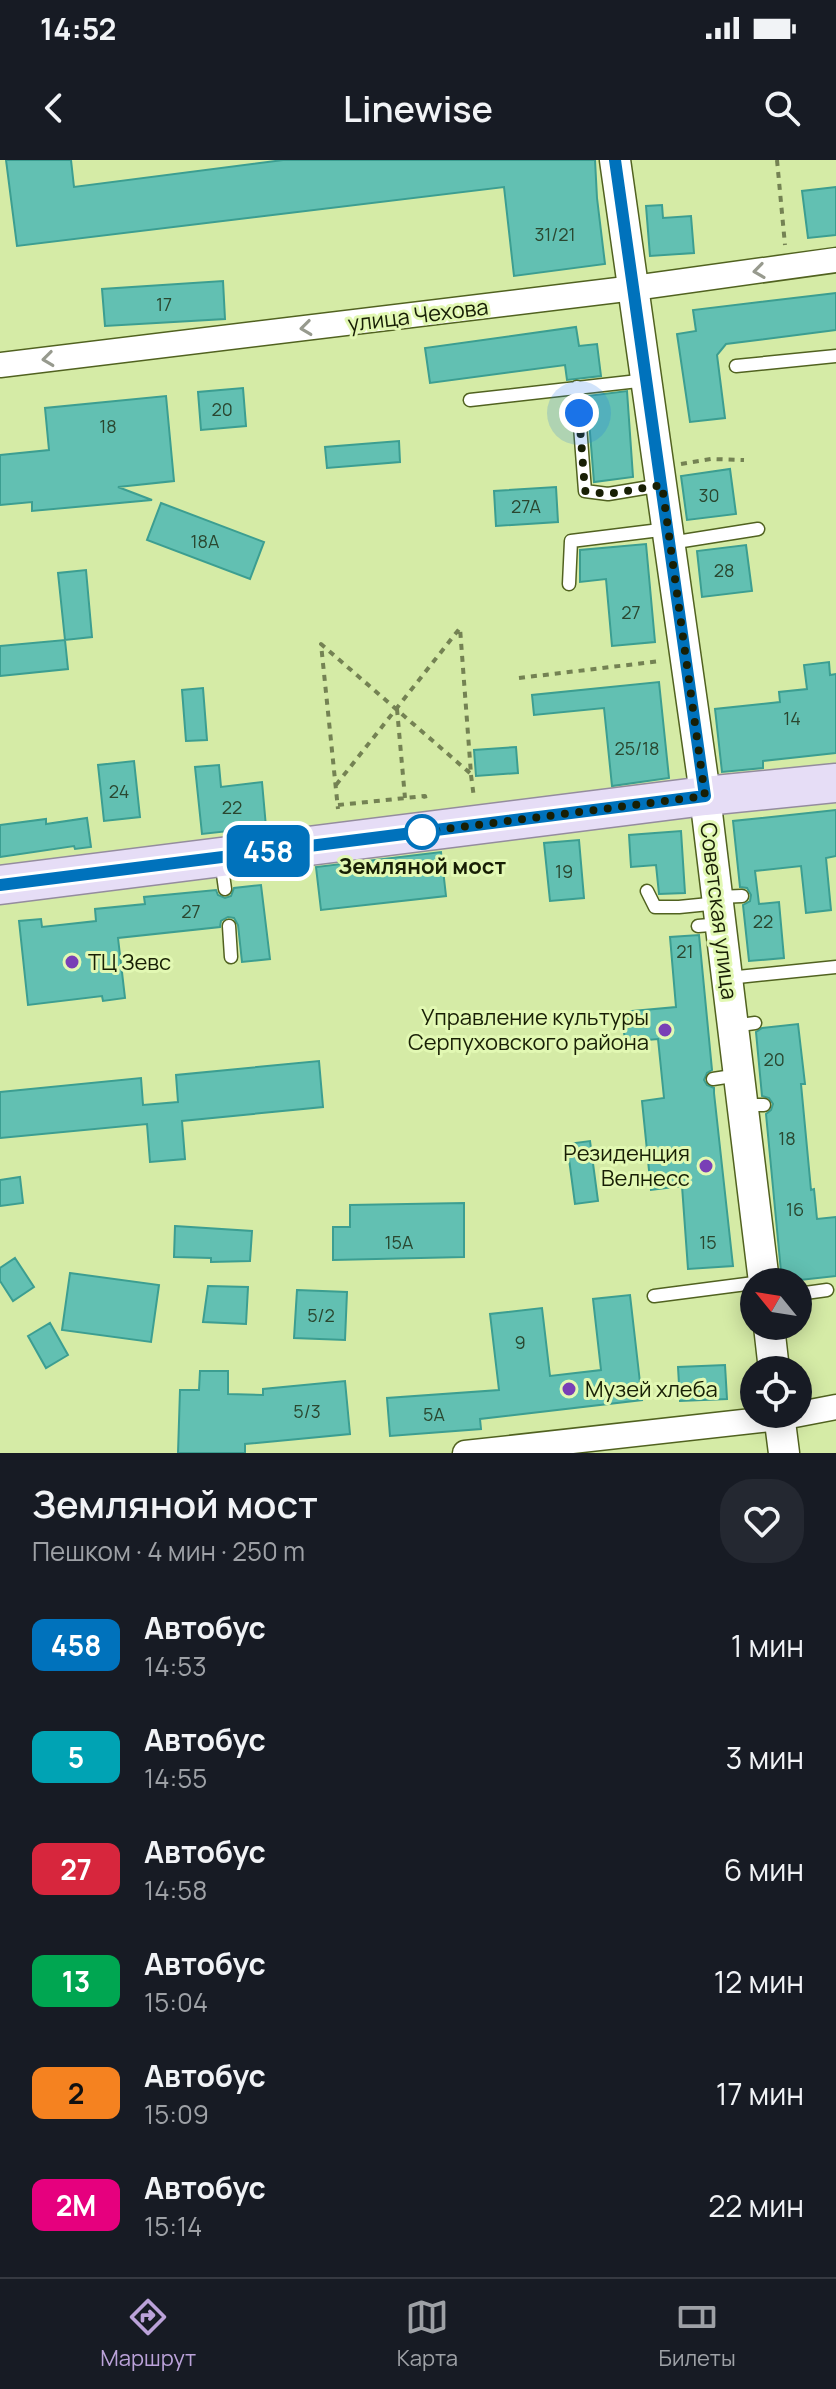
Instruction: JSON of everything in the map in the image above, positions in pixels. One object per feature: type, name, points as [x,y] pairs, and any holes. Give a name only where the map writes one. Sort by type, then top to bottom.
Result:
[{"type":"main road","points":[[0,885],[223,873],[705,796],[836,783]]},
{"type":"street","name":"Советская улица","points":[[615,160],[728,978],[744,1025],[726,1077],[753,1105],[762,1268]]},
{"type":"street","name":"улица Чехова","points":[[0,365],[634,288],[836,260]]},
{"type":"street","points":[[812,1411],[836,1407]]},
{"type":"street","points":[[465,1453],[740,1421]]},
{"type":"street","points":[[781,1428],[784,1453]]},
{"type":"lane","points":[[736,366],[836,356]]},
{"type":"lane","points":[[470,400],[647,380]]},
{"type":"lane","points":[[577,387],[585,491],[608,494],[660,476]]},
{"type":"lane","points":[[569,584],[571,541],[758,529]]},
{"type":"lane","points":[[647,891],[655,907],[720,909]]},
{"type":"lane","points":[[229,926],[231,957]]},
{"type":"lane","points":[[728,978],[836,967]]},
{"type":"lane","points":[[654,1296],[740,1285]]},
{"type":"lane","points":[[812,1292],[827,1290]]},
{"type":"path","points":[[777,160],[787,267]]},
{"type":"path","points":[[660,476],[711,459],[744,460]]},
{"type":"path","points":[[336,785],[397,708],[460,628],[471,774],[397,708],[321,644],[338,809]]},
{"type":"path","points":[[519,678],[663,661]]},
{"type":"path","points":[[397,708],[405,798]]},
{"type":"building","points":[[6,160],[71,160],[74,187],[283,160],[595,160],[605,264],[514,276],[504,187],[17,246]]},
{"type":"building","points":[[836,187],[836,235],[808,238],[802,191]]},
{"type":"building","points":[[662,205],[663,218],[691,216],[694,253],[650,256],[646,206]]},
{"type":"building","points":[[223,281],[225,319],[105,326],[102,289]]},
{"type":"building","points":[[836,293],[836,330],[726,344],[717,355],[725,418],[690,422],[677,334],[696,331],[693,310]]},
{"type":"building","points":[[576,327],[579,346],[597,344],[601,376],[567,380],[565,365],[430,383],[425,348]]},
{"type":"building","points":[[243,388],[246,426],[201,430],[198,392]]},
{"type":"building","points":[[627,391],[633,477],[594,482],[587,396]]},
{"type":"building","points":[[166,396],[174,481],[118,487],[152,500],[32,511],[32,502],[0,505],[0,455],[49,450],[45,408]]},
{"type":"building","points":[[399,441],[400,462],[327,468],[325,447]]},
{"type":"building","points":[[730,469],[736,514],[687,520],[681,476]]},
{"type":"building","points":[[556,487],[558,522],[496,526],[494,491]]},
{"type":"building","points":[[161,503],[264,542],[250,579],[147,540]]},
{"type":"building","points":[[646,544],[655,642],[612,646],[606,579],[580,582],[580,550]]},
{"type":"building","points":[[746,545],[752,591],[702,597],[697,551]]},
{"type":"building","points":[[86,570],[92,637],[65,640],[58,573]]},
{"type":"building","points":[[65,640],[68,669],[0,676],[0,646]]},
{"type":"building","points":[[829,662],[830,675],[836,674],[836,753],[763,761],[763,768],[722,772],[715,709],[780,702],[779,692],[807,689],[804,665]]},
{"type":"building","points":[[659,682],[669,778],[612,786],[604,708],[534,715],[532,695]]},
{"type":"building","points":[[203,688],[207,740],[186,741],[182,690]]},
{"type":"building","points":[[516,747],[518,773],[476,776],[474,750]]},
{"type":"building","points":[[134,761],[140,817],[104,821],[98,765]]},
{"type":"building","points":[[219,765],[221,787],[262,782],[266,827],[202,834],[195,767]]},
{"type":"building","points":[[836,810],[836,856],[826,858],[831,910],[806,913],[801,866],[755,871],[759,904],[779,902],[784,958],[749,961],[743,905],[750,901],[751,895],[747,888],[740,887],[733,821]]},
{"type":"building","points":[[87,818],[91,847],[75,849],[74,846],[0,857],[0,825],[46,819],[46,824]]},
{"type":"building","points":[[681,831],[685,893],[659,894],[656,865],[631,867],[629,835]]},
{"type":"building","points":[[579,840],[584,898],[550,901],[544,843]]},
{"type":"building","points":[[441,852],[446,896],[321,910],[316,867]]},
{"type":"building","points":[[261,885],[270,959],[242,962],[238,925],[234,918],[228,917],[221,921],[220,927],[118,938],[125,998],[103,1001],[102,996],[28,1005],[19,921],[41,919],[42,927],[96,921],[95,909],[145,904],[144,897],[216,890],[218,895],[225,898],[231,896],[234,888]]},
{"type":"building","points":[[699,935],[712,1070],[704,1080],[714,1088],[733,1266],[688,1269],[682,1186],[651,1190],[642,1101],[664,1098],[658,1039],[625,1042],[622,1012],[676,1007],[670,937]]},
{"type":"building","points":[[798,1024],[811,1190],[814,1189],[817,1219],[836,1217],[836,1276],[812,1279],[812,1268],[781,1268],[766,1114],[773,1104],[769,1098],[762,1096],[756,1032],[762,1028]]},
{"type":"building","points":[[319,1061],[323,1107],[182,1121],[185,1159],[150,1162],[147,1124],[0,1138],[0,1092],[141,1078],[143,1105],[178,1102],[176,1075]]},
{"type":"building","points":[[590,1141],[598,1201],[575,1204],[567,1144]]},
{"type":"building","points":[[20,1177],[23,1203],[0,1206],[0,1180]]},
{"type":"building","points":[[464,1203],[464,1257],[333,1260],[333,1227],[350,1227],[350,1205]]},
{"type":"building","points":[[175,1226],[252,1231],[250,1261],[211,1262],[211,1258],[174,1257]]},
{"type":"building","points":[[15,1258],[34,1287],[13,1301],[0,1281],[0,1268]]},
{"type":"building","points":[[70,1273],[159,1285],[151,1342],[62,1330]]},
{"type":"building","points":[[208,1286],[248,1287],[246,1324],[203,1322]]},
{"type":"building","points":[[297,1290],[347,1292],[345,1340],[294,1338]]},
{"type":"building","points":[[630,1295],[642,1400],[480,1419],[481,1429],[390,1436],[387,1398],[499,1390],[490,1314],[542,1308],[550,1376],[601,1370],[593,1299]]},
{"type":"building","points":[[50,1323],[68,1355],[46,1368],[28,1336]]},
{"type":"building","points":[[725,1365],[727,1399],[680,1401],[678,1367]]},
{"type":"building","points":[[200,1371],[228,1371],[228,1394],[263,1395],[263,1389],[345,1381],[350,1434],[245,1444],[245,1453],[178,1453],[180,1390],[199,1390]]},
{"type":"bus line","name":"458","points":[[0,885],[705,796],[615,160]]},
{"type":"place","name":"Земляной мост","points":[[422,832]]},
{"type":"place","name":"ТЦ Зевс","points":[[72,962]]},
{"type":"place","name":"Управление культуры Серпуховского района","points":[[665,1030]]},
{"type":"place","name":"Резиденция Велнесс","points":[[706,1166]]},
{"type":"place","name":"Музей хлеба","points":[[569,1389]]},
{"type":"route","points":[[422,832],[705,796],[662,485],[608,494],[585,491],[579,413]]}]
